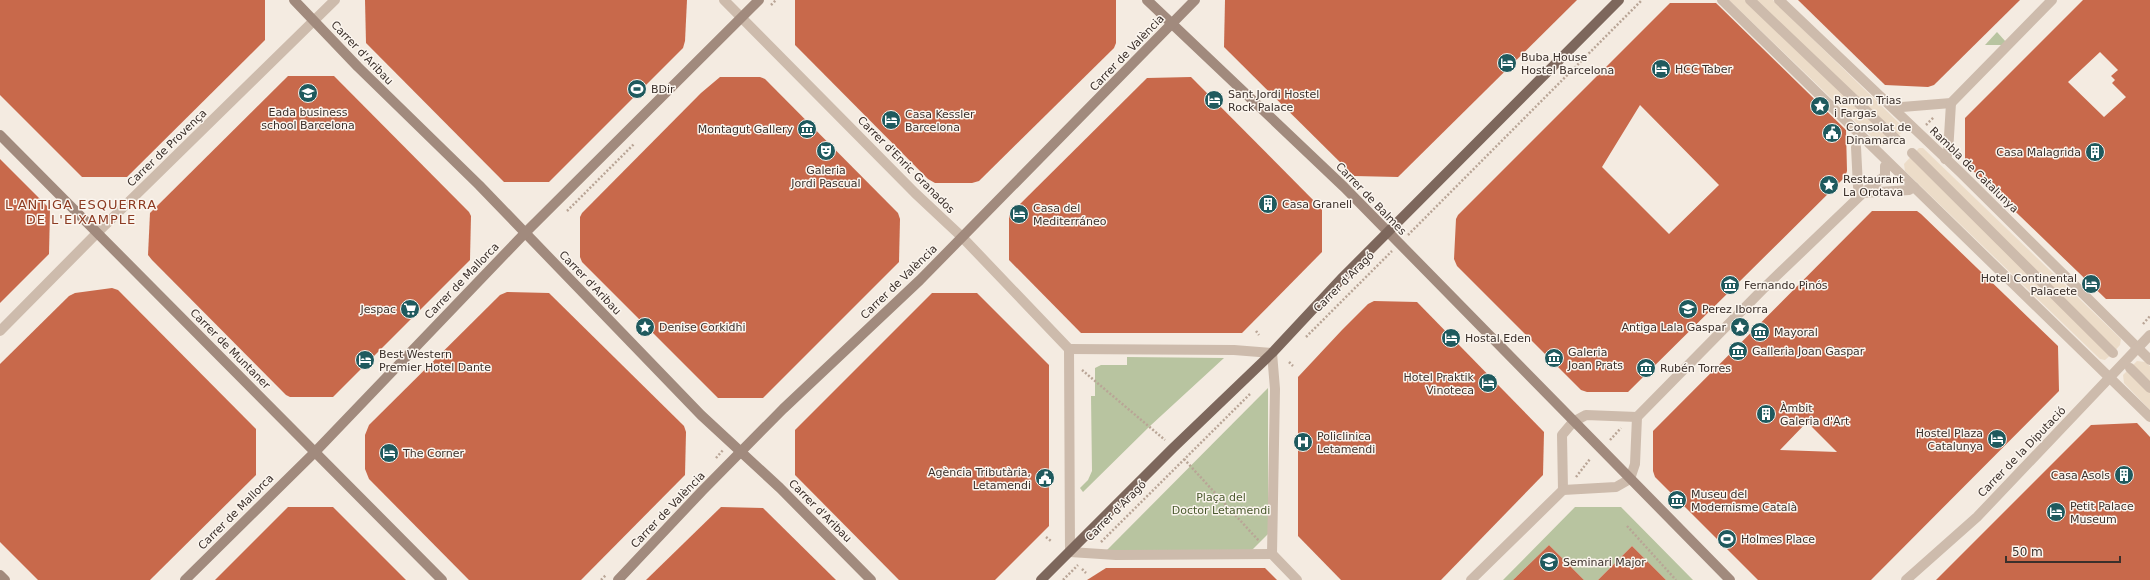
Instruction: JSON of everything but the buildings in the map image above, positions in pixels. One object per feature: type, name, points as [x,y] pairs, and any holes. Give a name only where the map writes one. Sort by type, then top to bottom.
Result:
[{"type":"main road","name":"Carrer d'Aribau","points":[[294,0],[525,233],[701,414],[742,452],[872,580]]},
{"type":"main road","name":"Carrer de Mallorca","points":[[185,580],[315,452],[525,233],[759,0]]},
{"type":"main road","name":"Carrer de Balmes","points":[[1147,0],[1344,187],[1572,422],[1730,580]]},
{"type":"main road","name":"Carrer de València","points":[[618,580],[698,495],[783,409],[920,280],[1195,0]]},
{"type":"main road","name":"Carrer d'Aragó","points":[[1042,580],[1173,448],[1272,353],[1387,233],[1619,0]]},
{"type":"main road","name":"Carrer de Muntaner","points":[[0,135],[442,580]]},
{"type":"main road","points":[[0,574],[5,580]]},
{"type":"street","name":"Carrer de Provença","points":[[0,331],[97,233],[335,0]]},
{"type":"street","name":"Carrer d'Enric Granados","points":[[724,0],[915,193],[962,237],[1069,349]]},
{"type":"street","points":[[1722,0],[2150,417]]},
{"type":"street","points":[[1750,0],[1896,139]]},
{"type":"street","name":"Rambla de Catalunya","points":[[1779,0],[1945,159],[2150,360]]},
{"type":"street","points":[[1902,107],[1950,103],[2052,0]]},
{"type":"street","points":[[1945,159],[1948,153],[1950,103]]},
{"type":"street","points":[[1856,147],[1858,187],[1863,193]]},
{"type":"street","points":[[1912,153],[2113,353]]},
{"type":"street","points":[[1471,580],[1563,490],[1616,487],[1630,479],[1635,464],[1637,417],[1768,284],[1863,193],[1885,176],[1885,166]]},
{"type":"street","points":[[1863,193],[1903,190],[1914,187]]},
{"type":"street","name":"Carrer de la Diputació","points":[[1906,580],[1977,518],[2108,377],[2150,335]]},
{"type":"street","points":[[1272,554],[1090,554],[1070,552],[1069,349],[1234,350],[1272,353],[1275,389],[1272,554],[1297,580]]},
{"type":"street","points":[[2130,368],[2150,388]]},
{"type":"street","points":[[1563,490],[1562,436],[1572,422],[1586,414],[1637,417]]},
{"type":"path","name":"Carrer d'Aragó","points":[[1305,338],[1642,0]]},
{"type":"path","points":[[1256,331],[1259,334]]},
{"type":"path","points":[[1289,362],[1293,366]]},
{"type":"path","points":[[1082,370],[1159,434]]},
{"type":"path","name":"Carrer d'Aragó","points":[[1063,580],[1252,392]]},
{"type":"path","points":[[1607,443],[1621,430],[1621,416]]},
{"type":"path","points":[[1563,490],[1590,459]]},
{"type":"path","points":[[1188,464],[1256,538]]},
{"type":"path","points":[[1627,526],[1676,580]]},
{"type":"path","points":[[1046,537],[1051,541]]},
{"type":"path","points":[[1082,570],[1086,573]]},
{"type":"green space","points":[[1997,32],[2006,42],[2002,45],[1985,45]]},
{"type":"green space","points":[[1127,357],[1224,358],[1150,426],[1083,492],[1080,488],[1088,480],[1092,471],[1091,396],[1095,396],[1095,368],[1101,365],[1127,365]]},
{"type":"green space","name":"Plaça del Doctor Letamendi","points":[[1268,388],[1268,534],[1252,550],[1106,551]]},
{"type":"green space","points":[[1575,507],[1621,507],[1693,580],[1666,580],[1632,546],[1598,580],[1584,580],[1549,545],[1513,580],[1503,580]]},
{"type":"shaded area","points":[[1729,0],[1773,0],[1901,125],[1903,129],[1902,132],[1889,145],[1881,146]]},
{"type":"shaded area","points":[[1919,148],[1923,148],[2121,339],[2120,345],[2113,353],[2105,360],[2100,359],[1905,171],[1904,164]]},
{"type":"shaded area","points":[[2137,361],[2145,362],[2150,366],[2150,410],[2124,383],[2123,375]]},
{"type":"place","name":"Buba House Hostel Barcelona","points":[[1507,63]]},
{"type":"place","name":"HCC Taber","points":[[1661,69]]},
{"type":"place","name":"BDir","points":[[637,89]]},
{"type":"place","name":"Eada business school Barcelona","points":[[308,93]]},
{"type":"place","name":"Sant Jordi Hostel Rock Palace","points":[[1214,100]]},
{"type":"place","name":"Ramon Trias i Fargas","points":[[1820,106]]},
{"type":"place","name":"Casa Kessler Barcelona","points":[[891,120]]},
{"type":"place","name":"Montagut Gallery","points":[[807,129]]},
{"type":"place","name":"Consolat de Dinamarca","points":[[1832,133]]},
{"type":"place","name":"Galeria Jordi Pascual","points":[[826,151]]},
{"type":"place","name":"Casa Malagrida","points":[[2095,152]]},
{"type":"place","name":"Restaurant La Orotava","points":[[1829,185]]},
{"type":"place","name":"Casa Granell","points":[[1268,204]]},
{"type":"place","name":"Casa del Mediterráneo","points":[[1019,214]]},
{"type":"place","name":"Hotel Continental Palacete","points":[[2091,284]]},
{"type":"place","name":"Fernando Pinós","points":[[1730,285]]},
{"type":"place","name":"Jespac","points":[[410,309]]},
{"type":"place","name":"Perez Iborra","points":[[1688,309]]},
{"type":"place","name":"Denise Corkidhi","points":[[645,327]]},
{"type":"place","name":"Antiga Lala Gaspar","points":[[1740,327]]},
{"type":"place","name":"Mayoral","points":[[1760,332]]},
{"type":"place","name":"Hostal Eden","points":[[1451,338]]},
{"type":"place","name":"Galleria Joan Gaspar","points":[[1738,351]]},
{"type":"place","name":"Galeria Joan Prats","points":[[1554,358]]},
{"type":"place","name":"Best Western Premier Hotel Dante","points":[[365,360]]},
{"type":"place","name":"Rubén Torres","points":[[1646,368]]},
{"type":"place","name":"Hotel Praktik Vinoteca","points":[[1488,383]]},
{"type":"place","name":"Àmbit Galeria d'Art","points":[[1766,414]]},
{"type":"place","name":"Hostel Plaza Catalunya","points":[[1997,439]]},
{"type":"place","name":"Policlinica Letamendi","points":[[1303,442]]},
{"type":"place","name":"The Corner","points":[[389,453]]},
{"type":"place","name":"Casa Asols","points":[[2124,475]]},
{"type":"place","name":"Agència Tributària, Letamendi","points":[[1045,478]]},
{"type":"place","name":"Museu del Modernisme Català","points":[[1677,500]]},
{"type":"place","name":"Petit Palace Museum","points":[[2056,512]]},
{"type":"place","name":"Holmes Place","points":[[1727,539]]},
{"type":"place","name":"Seminari Major","points":[[1549,562]]},
{"type":"district","name":"L'ANTIGA ESQUERRA DE L'EIXAMPLE","points":[[81,212]]}]
